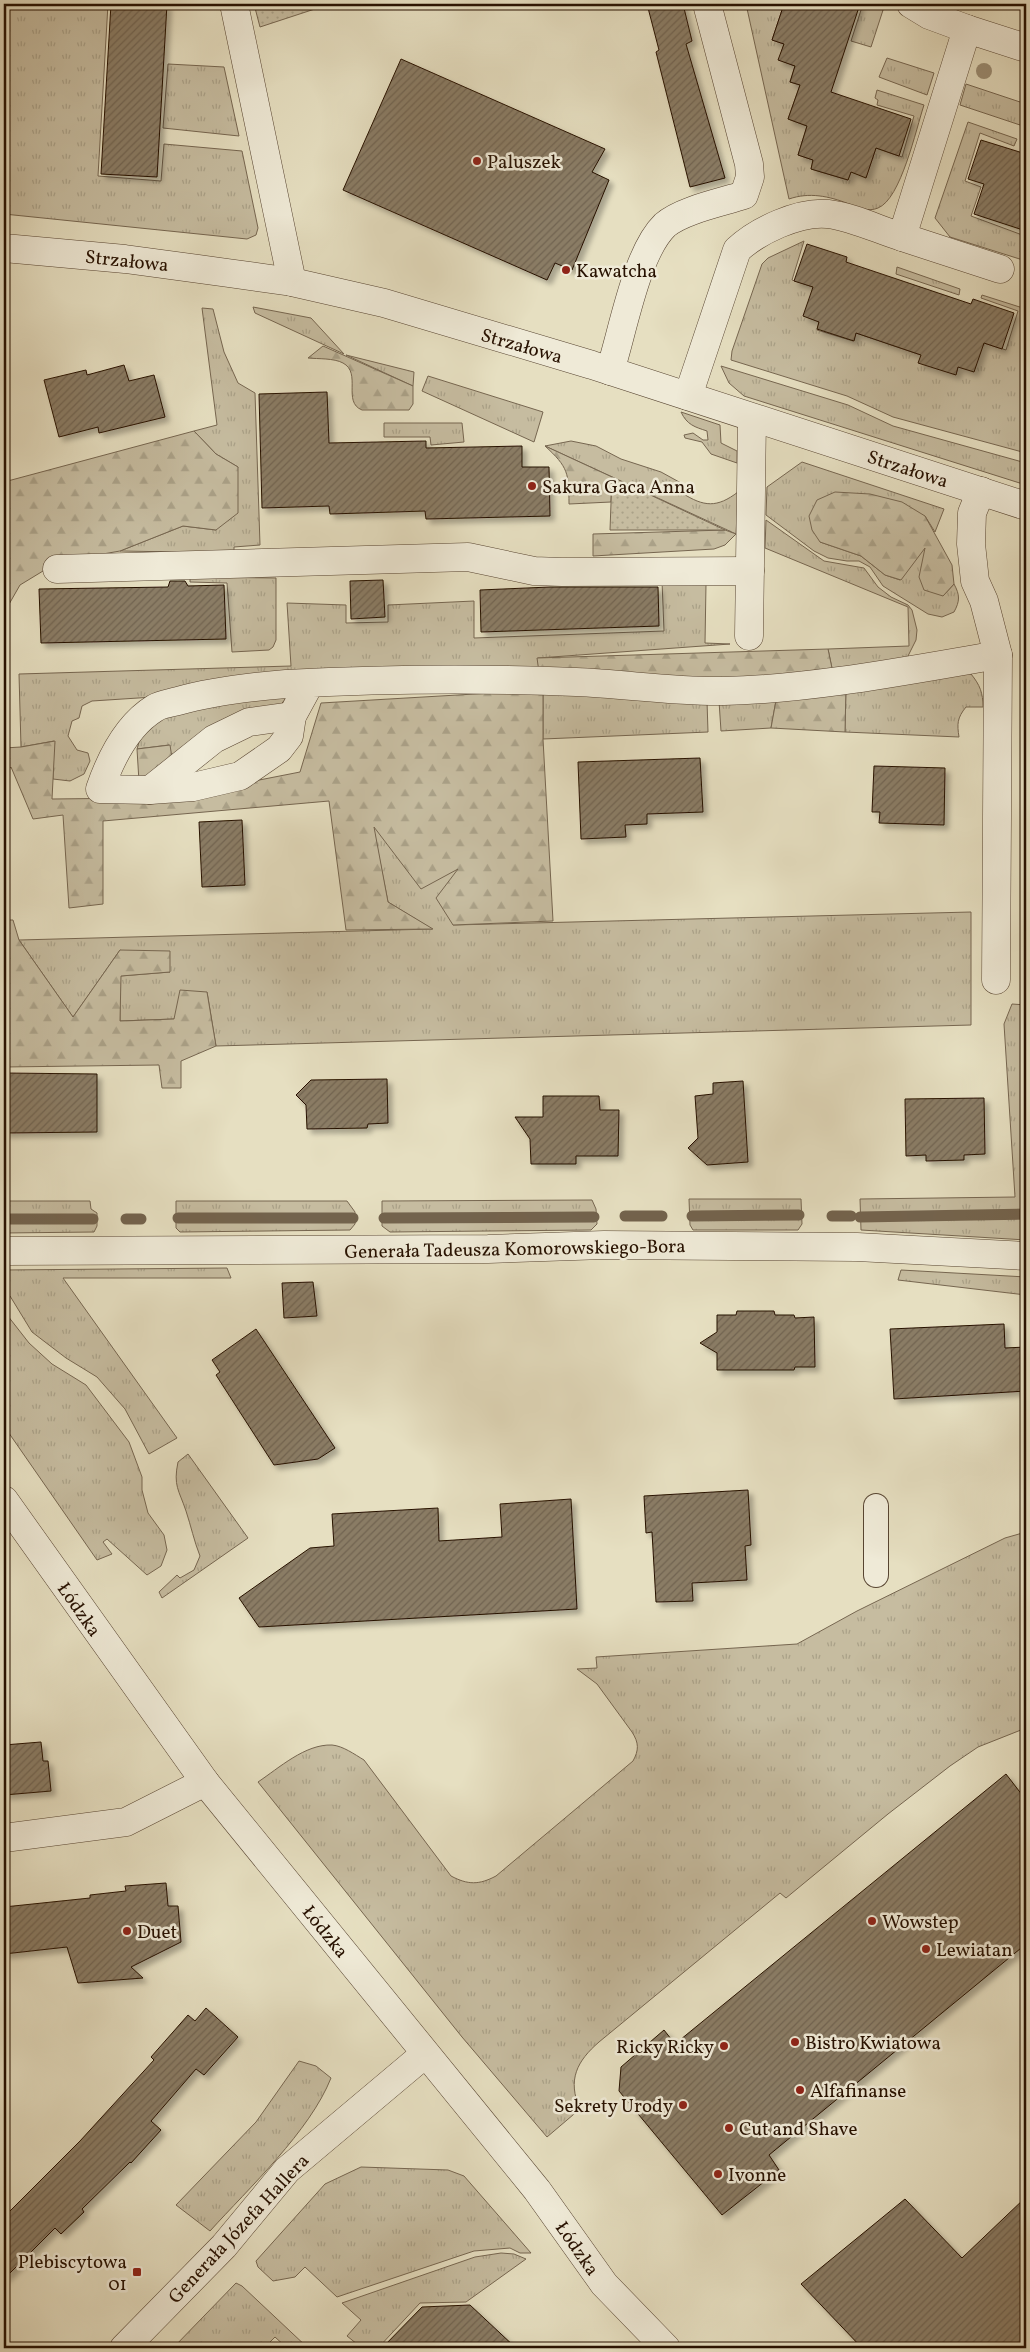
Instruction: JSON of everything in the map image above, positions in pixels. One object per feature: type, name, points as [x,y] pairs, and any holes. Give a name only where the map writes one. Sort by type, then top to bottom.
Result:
[{"type":"street","points":[[234,4],[292,282]]},
{"type":"street","points":[[610,371],[640,264],[654,239],[666,224],[682,215],[744,196],[749,187],[749,164],[707,4]]},
{"type":"street","points":[[911,4],[929,15],[1026,48]]},
{"type":"street","points":[[902,238],[967,29]]},
{"type":"street","points":[[688,396],[737,250],[749,238],[761,231],[797,218],[826,214],[1000,269]]},
{"type":"street","name":"Strzałowa","points":[[4,248],[125,258],[292,282],[384,303],[610,371],[1026,506]]},
{"type":"street","points":[[749,636],[752,418]]},
{"type":"street","points":[[981,491],[972,514],[972,565],[998,655],[996,980]]},
{"type":"street","points":[[57,569],[468,558],[534,571],[553,572],[750,571]]},
{"type":"street","points":[[310,683],[292,716],[288,736],[279,749],[240,776],[193,787],[150,790],[100,789],[108,766],[130,730],[155,707],[235,688],[351,680],[527,680],[592,682],[680,691],[726,691],[790,686],[998,655]]},
{"type":"street","points":[[150,790],[223,735],[249,722],[292,716]]},
{"type":"street","name":"Generała Tadeusza Komorowskiego-Bora","points":[[4,1250],[478,1249],[604,1245],[856,1247],[1026,1256]]},
{"type":"street","name":"Łódzka","points":[[4,1500],[96,1632],[205,1782],[537,2190],[604,2284],[666,2348]]},
{"type":"street","points":[[4,1838],[126,1822],[205,1782]]},
{"type":"street","name":"Generała Józefa Hallera","points":[[124,2348],[224,2246],[287,2170],[425,2054]]},
{"type":"lane","points":[[876,1506],[876,1575]]},
{"type":"green space","points":[[4,4],[108,4],[98,176],[161,181],[164,144],[242,151],[258,228],[256,235],[247,239],[4,214]]},
{"type":"green space","points":[[254,4],[330,4],[260,27]]},
{"type":"green space","points":[[746,4],[784,4],[772,40],[784,44],[779,60],[795,66],[790,82],[800,85],[788,119],[807,126],[798,155],[813,160],[811,169],[848,180],[851,172],[866,177],[876,148],[902,157],[914,116],[877,105],[878,100],[875,98],[877,90],[924,105],[901,178],[886,202],[878,208],[864,209],[834,199],[812,195],[789,199]]},
{"type":"green space","points":[[855,4],[885,4],[871,47],[851,41],[862,7]]},
{"type":"green space","points":[[887,58],[934,73],[927,95],[879,77]]},
{"type":"green space","points":[[168,64],[224,67],[239,136],[163,128]]},
{"type":"green space","points":[[966,84],[1026,104],[1026,127],[960,105]]},
{"type":"green space","points":[[968,122],[1017,139],[1014,146],[980,133],[965,181],[981,187],[971,216],[1025,236],[1020,252],[1026,254],[1026,261],[950,237],[935,218]]},
{"type":"green space","points":[[804,241],[792,280],[813,287],[819,322],[817,330],[853,341],[856,333],[921,355],[956,374],[958,367],[984,343],[1006,350],[1018,311],[981,298],[982,295],[1026,309],[1026,453],[893,417],[847,396],[731,360],[732,351],[762,264],[768,258]]},
{"type":"green space","points":[[897,267],[960,289],[959,295],[896,274]]},
{"type":"green space","points":[[253,307],[311,318],[344,354],[255,313]]},
{"type":"green space","points":[[202,308],[213,309],[224,352],[238,383],[255,393],[260,545],[234,547],[234,553],[120,551],[183,526],[216,530],[238,467],[216,454],[194,431],[217,425]]},
{"type":"green space","points":[[323,346],[413,386],[413,404],[409,410],[362,410],[356,406],[353,401],[351,373],[343,363],[335,360],[308,358]]},
{"type":"green space","points":[[346,355],[414,372],[413,386]]},
{"type":"green space","points":[[721,366],[848,405],[893,426],[1026,463],[1026,485],[744,396],[729,383]]},
{"type":"green space","points":[[428,376],[543,412],[534,442],[422,391]]},
{"type":"green space","points":[[681,412],[720,425],[721,443],[737,451],[737,463],[711,454],[702,442],[685,438],[684,435],[693,433],[703,440],[708,440],[707,431],[689,423]]},
{"type":"green space","points":[[384,423],[462,423],[464,442],[431,445],[430,437],[384,437]]},
{"type":"green space","points":[[194,431],[216,454],[238,467],[238,513],[216,530],[183,526],[120,551],[74,559],[43,571],[20,585],[4,613],[4,482]]},
{"type":"green space","points":[[571,441],[596,446],[621,459],[661,472],[681,483],[682,493],[697,501],[710,504],[717,503],[738,492],[736,534],[545,446]]},
{"type":"green space","points":[[545,446],[612,477],[611,502],[569,504],[566,471],[563,465]]},
{"type":"green space","points":[[802,462],[944,509],[935,532],[925,516],[820,542],[861,556],[885,575],[900,580],[925,547],[943,596],[954,584],[956,588],[958,598],[954,612],[942,617],[928,614],[883,586],[870,567],[859,561],[828,558],[814,551],[766,515],[767,487]]},
{"type":"green space","points":[[612,477],[725,530],[610,530]]},
{"type":"green space","points":[[835,492],[870,494],[902,502],[925,516],[952,565],[954,584],[943,596],[924,590],[919,577],[925,548],[901,580],[885,575],[861,556],[820,542],[812,530],[809,516],[817,500]]},
{"type":"green space","points":[[766,520],[824,561],[864,568],[878,587],[891,597],[908,605],[912,610],[917,630],[916,640],[906,660],[833,673],[828,649],[909,646],[908,607],[765,548]]},
{"type":"green space","points":[[725,530],[736,534],[725,545],[714,549],[593,556],[593,534]]},
{"type":"green space","points":[[190,577],[276,578],[276,640],[273,647],[269,650],[232,652],[227,583],[190,582]]},
{"type":"green space","points":[[662,581],[706,584],[705,643],[730,644],[538,658],[539,672],[92,701],[82,706],[79,718],[72,721],[68,736],[77,750],[88,753],[90,761],[84,774],[70,781],[53,779],[54,741],[21,747],[19,674],[291,666],[287,603],[346,605],[346,623],[388,622],[388,605],[474,601],[474,638],[664,631]]},
{"type":"green space","points":[[828,649],[833,673],[772,680],[539,672],[537,658]]},
{"type":"green space","points":[[953,670],[971,674],[982,693],[983,702],[983,707],[966,707],[963,711],[958,721],[959,737],[845,732],[846,686]]},
{"type":"green space","points":[[846,686],[845,732],[771,728],[777,695]]},
{"type":"green space","points":[[543,690],[707,701],[708,732],[543,739]]},
{"type":"green space","points":[[543,690],[543,739],[553,921],[453,925],[436,898],[458,869],[421,889],[374,827],[388,902],[433,929],[346,930],[329,801],[103,821],[103,904],[69,908],[63,815],[33,819],[11,767],[4,775],[4,748],[55,741],[52,799],[140,798],[137,749],[170,745],[178,796],[300,772],[321,703]]},
{"type":"green space","points":[[290,693],[279,707],[238,715],[171,755],[169,745],[137,749],[141,735],[161,718],[220,699]]},
{"type":"green space","points":[[777,695],[771,728],[721,731],[719,701]]},
{"type":"green space","points":[[373,826],[459,868],[453,925],[971,912],[971,1025],[216,1046],[207,992],[174,1019],[120,1021],[120,976],[170,972],[120,950],[73,1017],[19,940],[432,929],[388,902]]},
{"type":"green space","points":[[4,920],[13,920],[19,940],[73,1017],[120,950],[170,951],[170,972],[121,976],[120,1021],[174,1019],[180,990],[207,992],[216,1046],[181,1061],[181,1088],[162,1088],[159,1065],[4,1067]]},
{"type":"green space","points":[[1012,1004],[1026,1005],[1026,1240],[861,1230],[860,1199],[1015,1197],[1004,1024]]},
{"type":"green space","points":[[689,1199],[801,1199],[802,1224],[798,1230],[693,1230],[690,1225]]},
{"type":"green space","points":[[592,1200],[596,1209],[597,1224],[591,1230],[390,1232],[382,1226],[382,1201]]},
{"type":"green space","points":[[4,1201],[90,1201],[91,1209],[97,1213],[97,1226],[94,1232],[4,1233]]},
{"type":"green space","points":[[176,1201],[347,1201],[355,1212],[355,1224],[350,1230],[180,1232],[176,1228]]},
{"type":"green space","points":[[227,1268],[231,1278],[63,1278],[177,1438],[149,1454],[125,1409],[97,1377],[66,1358],[32,1332],[10,1296],[4,1299],[4,1270]]},
{"type":"green space","points":[[901,1270],[1026,1277],[1026,1295],[898,1280]]},
{"type":"green space","points":[[4,1311],[29,1343],[52,1364],[86,1385],[129,1442],[142,1477],[142,1490],[148,1513],[164,1535],[167,1550],[161,1566],[147,1575],[107,1539],[103,1542],[112,1554],[97,1560],[4,1426]]},
{"type":"green space","points":[[188,1454],[248,1538],[162,1598],[159,1592],[177,1575],[180,1578],[194,1570],[200,1556],[176,1483],[178,1462]]},
{"type":"green space","points":[[1026,1532],[1026,1728],[978,1747],[950,1766],[786,1898],[780,1893],[599,2042],[585,2056],[576,2072],[574,2089],[580,2109],[547,2137],[462,2037],[258,1782],[293,1758],[312,1748],[332,1745],[344,1749],[364,1760],[451,1876],[473,1883],[484,1881],[496,1876],[633,1761],[635,1757],[637,1743],[632,1732],[597,1684],[577,1669],[597,1668],[596,1657],[797,1644],[857,1611],[1005,1538]]},
{"type":"green space","points":[[299,2061],[316,2066],[331,2078],[321,2098],[294,2138],[260,2178],[210,2231],[176,2205],[256,2122]]},
{"type":"green space","points":[[361,2167],[448,2170],[464,2176],[531,2253],[520,2253],[510,2248],[474,2251],[337,2297],[305,2267],[295,2277],[273,2281],[258,2267],[256,2261],[325,2184]]},
{"type":"green space","points":[[501,2253],[514,2254],[526,2259],[466,2302],[420,2303],[378,2348],[362,2348],[347,2336],[361,2320],[342,2303],[475,2257]]},
{"type":"green space","points":[[236,2283],[242,2286],[308,2348],[287,2348],[275,2337],[264,2348],[173,2348]]},
{"type":"building","points":[[111,4],[167,4],[157,177],[101,174]]},
{"type":"building","points":[[647,4],[683,4],[692,41],[686,44],[725,178],[690,187],[656,52],[659,50]]},
{"type":"building","points":[[784,4],[860,4],[831,92],[911,119],[899,156],[876,148],[866,178],[851,172],[848,180],[811,169],[813,160],[798,155],[807,126],[788,119],[800,85],[790,82],[795,66],[778,60],[784,44],[772,40]]},
{"type":"building","name":"Paluszek","points":[[401,59],[605,149],[592,172],[609,180],[572,270],[555,263],[547,280],[343,190]]},
{"type":"building","points":[[981,140],[1026,154],[1026,231],[974,214],[984,184],[968,179]]},
{"type":"building","points":[[807,244],[847,257],[846,262],[971,304],[973,299],[1014,313],[1002,349],[984,343],[974,372],[958,367],[956,375],[918,363],[921,355],[856,333],[854,341],[817,329],[819,322],[803,316],[813,287],[794,281]]},
{"type":"building","points":[[124,365],[129,381],[154,375],[165,417],[99,433],[98,427],[59,437],[44,380],[86,370],[87,375]]},
{"type":"building","points":[[327,392],[329,443],[426,441],[426,448],[522,446],[522,467],[549,467],[550,516],[426,519],[425,511],[330,514],[329,506],[262,508],[259,394]]},
{"type":"building","points":[[383,580],[385,617],[351,619],[350,581]]},
{"type":"building","points":[[170,581],[185,581],[188,586],[224,585],[226,639],[41,643],[39,589],[168,587]]},
{"type":"building","points":[[550,587],[658,587],[659,626],[481,632],[480,590]]},
{"type":"building","points":[[700,758],[703,812],[647,814],[647,824],[625,825],[626,837],[581,839],[578,762]]},
{"type":"building","points":[[874,766],[945,768],[944,825],[879,823],[880,812],[872,812]]},
{"type":"building","points":[[242,820],[245,885],[202,887],[199,822]]},
{"type":"building","points":[[4,1073],[97,1074],[97,1132],[4,1133]]},
{"type":"building","points":[[387,1079],[388,1123],[368,1124],[367,1128],[307,1129],[306,1105],[296,1095],[311,1080]]},
{"type":"building","points":[[743,1081],[748,1162],[707,1165],[688,1148],[698,1138],[695,1096],[713,1094],[713,1083]]},
{"type":"building","points":[[543,1096],[599,1096],[600,1110],[619,1110],[618,1156],[576,1156],[576,1164],[531,1164],[530,1139],[515,1117],[543,1117]]},
{"type":"building","points":[[984,1098],[985,1154],[964,1155],[964,1160],[926,1161],[926,1155],[906,1156],[905,1099]]},
{"type":"building","points":[[313,1282],[317,1316],[284,1318],[282,1283]]},
{"type":"building","points":[[737,1311],[774,1311],[775,1315],[794,1315],[795,1318],[814,1317],[815,1367],[795,1367],[794,1370],[717,1370],[717,1353],[700,1343],[717,1332],[717,1315],[736,1315]]},
{"type":"building","points":[[1004,1324],[1005,1348],[1026,1347],[1026,1391],[894,1399],[890,1329]]},
{"type":"building","points":[[256,1329],[335,1448],[318,1459],[274,1465],[216,1375],[220,1372],[212,1360]]},
{"type":"building","points":[[748,1490],[751,1545],[745,1546],[747,1580],[692,1583],[693,1601],[656,1602],[652,1532],[646,1533],[644,1496]]},
{"type":"building","points":[[571,1499],[577,1609],[259,1627],[239,1598],[310,1548],[334,1546],[332,1514],[438,1508],[439,1541],[502,1537],[500,1504]]},
{"type":"building","points":[[41,1742],[43,1761],[48,1761],[51,1791],[4,1795],[4,1745]]},
{"type":"building","points":[[1006,1774],[1026,1800],[1026,1944],[769,2155],[779,2170],[722,2215],[619,2091],[621,2067],[664,2030],[675,2044]]},
{"type":"building","points":[[166,1883],[168,1906],[178,1906],[181,1942],[131,1967],[143,1978],[78,1983],[67,1947],[4,1954],[4,1907],[90,1898],[90,1895],[126,1891],[125,1886]]},
{"type":"building","points":[[206,2008],[238,2037],[204,2075],[196,2069],[151,2121],[161,2130],[131,2163],[82,2209],[84,2212],[61,2234],[55,2228],[4,2279],[4,2217],[80,2141],[154,2060],[151,2057],[188,2015],[195,2021]]},
{"type":"building","points":[[1026,2197],[1026,2348],[862,2348],[801,2284],[905,2199],[962,2258]]},
{"type":"building","points":[[470,2305],[516,2348],[382,2348],[422,2307]]},
{"type":"waterway","points":[[860,1217],[1026,1214]]},
{"type":"waterway","points":[[692,1216],[799,1215]]},
{"type":"waterway","points":[[625,1216],[662,1216]]},
{"type":"waterway","points":[[832,1216],[851,1216]]},
{"type":"waterway","points":[[384,1218],[594,1217]]},
{"type":"waterway","points":[[178,1218],[353,1218]]},
{"type":"waterway","points":[[4,1219],[93,1219]]},
{"type":"waterway","points":[[126,1219],[141,1219]]},
{"type":"place","name":"Paluszek","points":[[477,161]]},
{"type":"place","name":"Kawatcha","points":[[566,270]]},
{"type":"place","name":"Sakura Gaca Anna","points":[[532,486]]},
{"type":"place","name":"Wowstep","points":[[872,1921]]},
{"type":"place","name":"Duet","points":[[127,1931]]},
{"type":"place","name":"Lewiatan","points":[[926,1949]]},
{"type":"place","name":"Bistro Kwiatowa","points":[[795,2042]]},
{"type":"place","name":"Ricky Ricky","points":[[724,2046]]},
{"type":"place","name":"Alfafinanse","points":[[800,2090]]},
{"type":"place","name":"Sekrety Urody","points":[[683,2105]]},
{"type":"place","name":"Cut and Shave","points":[[729,2128]]},
{"type":"place","name":"Ivonne","points":[[718,2174]]},
{"type":"place","name":"Plebiscytowa 01","points":[[137,2272]]}]
